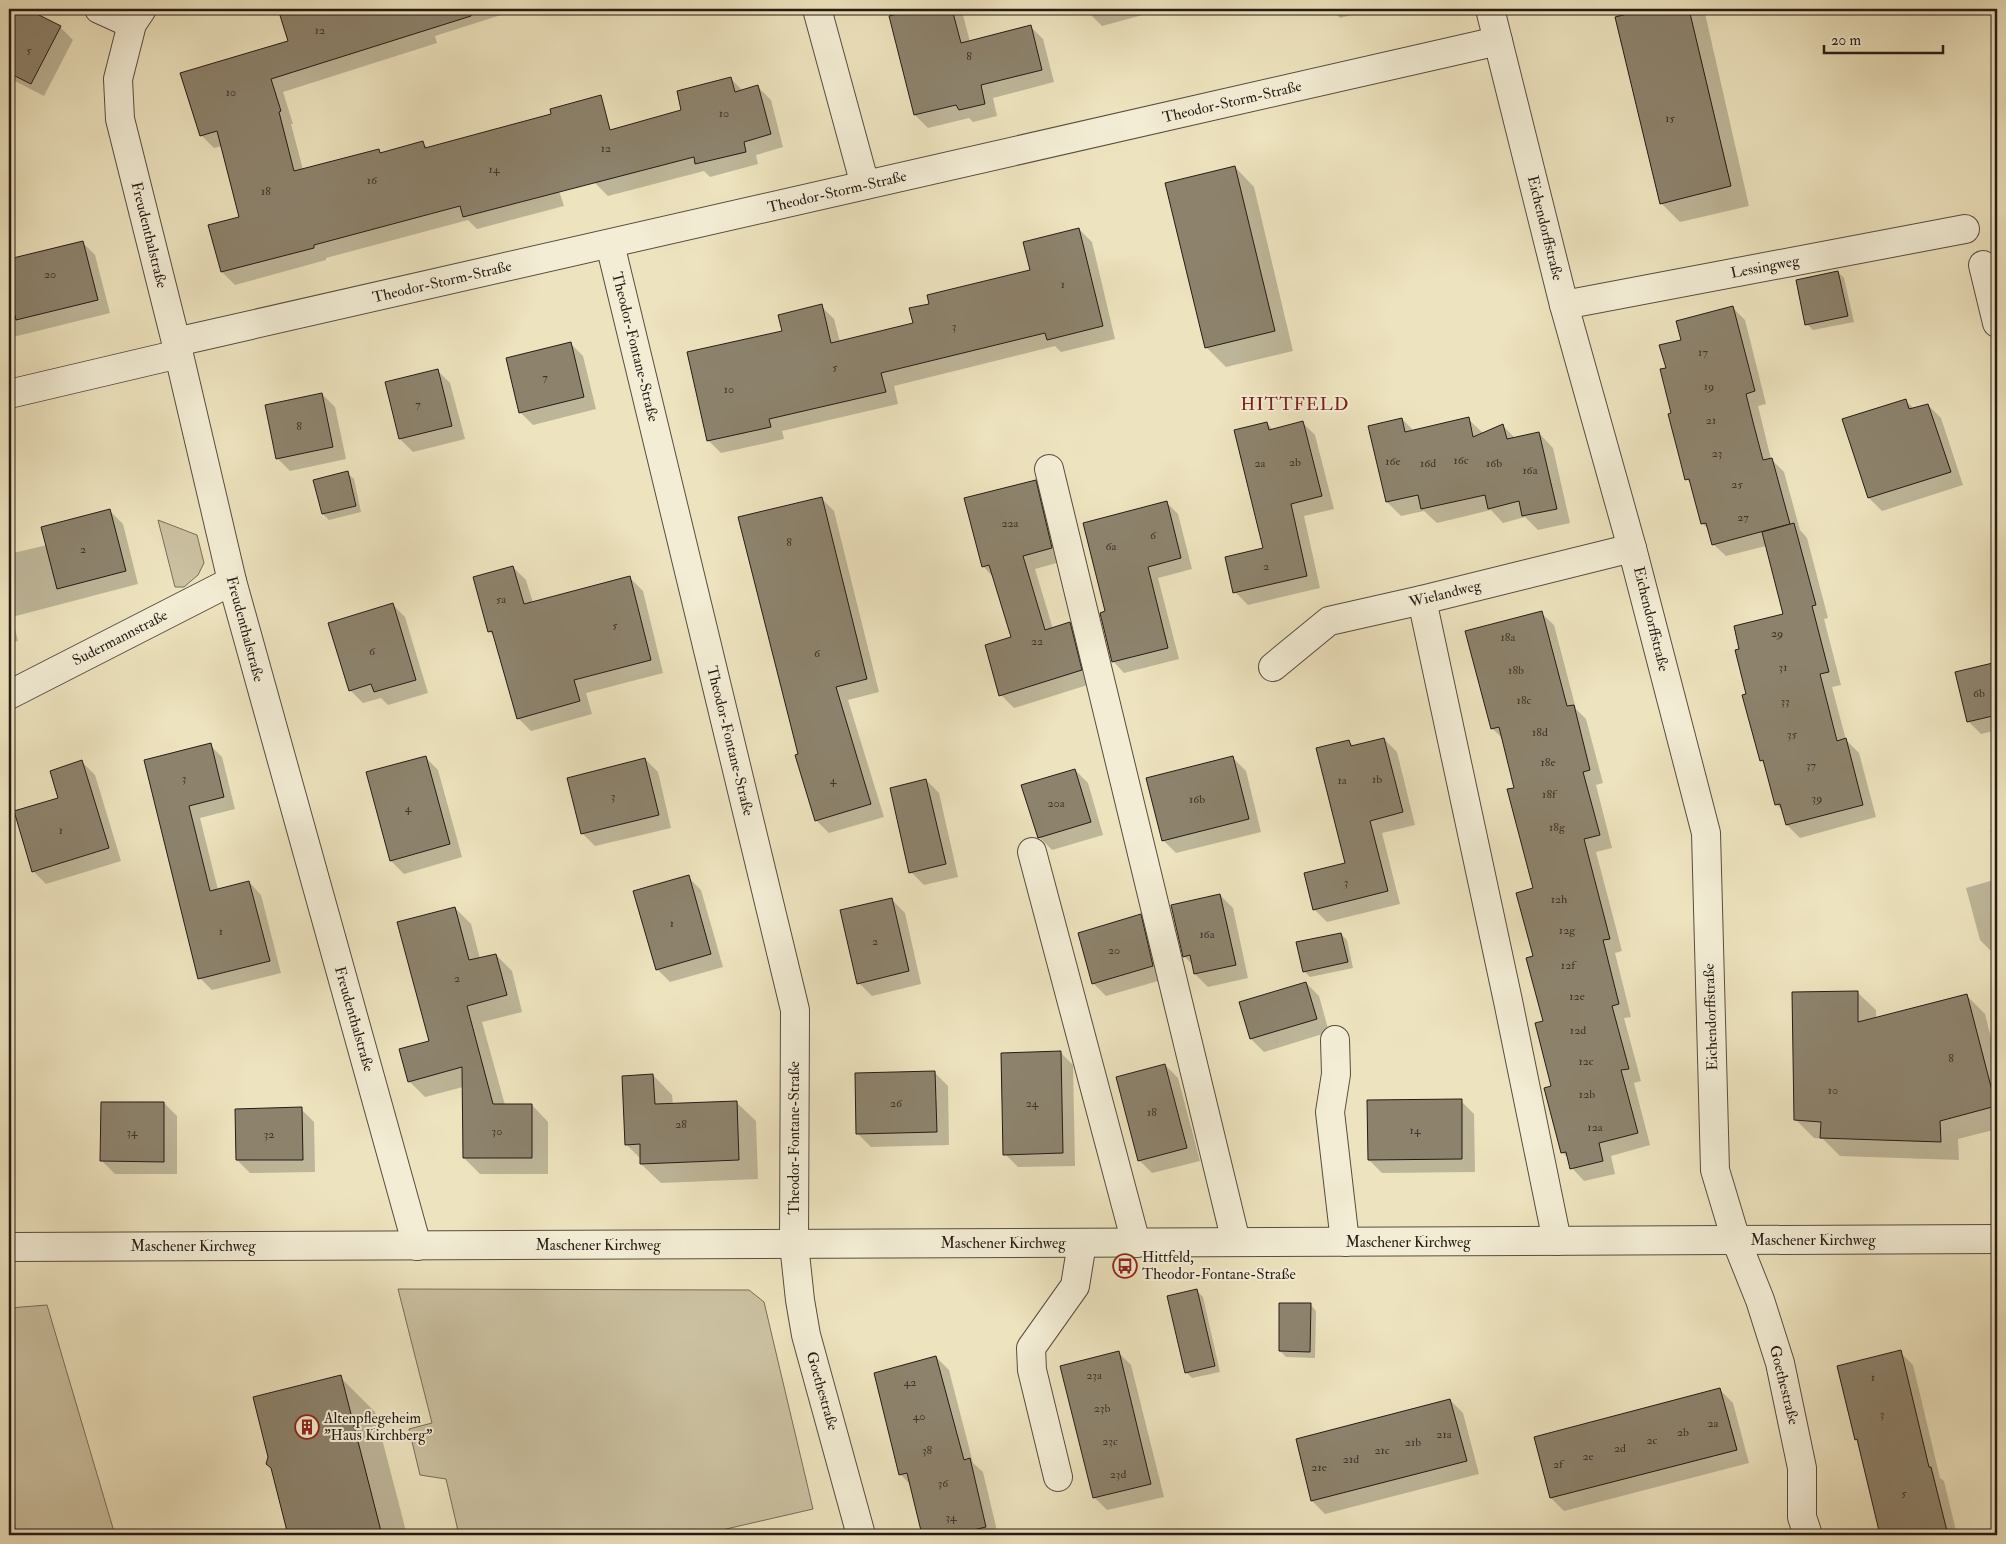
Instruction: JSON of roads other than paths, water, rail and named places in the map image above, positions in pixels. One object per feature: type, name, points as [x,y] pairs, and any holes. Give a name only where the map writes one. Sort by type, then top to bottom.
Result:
[{"type":"street","points":[[99,9],[137,17]]},
{"type":"street","points":[[817,9],[864,186]]},
{"type":"street","name":"Eichendorffstraße","points":[[1490,9],[1564,305],[1632,548],[1706,833],[1715,1170],[1736,1240]]},
{"type":"street","name":"Freudenthalstraße","points":[[137,17],[118,79],[120,119],[178,348],[232,580],[417,1246]]},
{"type":"street","name":"Theodor-Storm-Straße","points":[[9,394],[178,348],[610,244],[1498,41]]},
{"type":"street","name":"Lessingweg","points":[[1564,305],[1965,229]]},
{"type":"street","name":"Theodor-Fontane-Straße","points":[[610,244],[795,1010],[794,1244]]},
{"type":"street","points":[[1983,265],[1997,323]]},
{"type":"street","points":[[1049,469],[1236,1242]]},
{"type":"street","name":"Wielandweg","points":[[1273,667],[1329,621],[1632,548]]},
{"type":"street","name":"Sudermannstraße","points":[[9,695],[232,580]]},
{"type":"street","points":[[1422,600],[1508,1001],[1557,1241]]},
{"type":"street","points":[[1032,852],[1136,1243]]},
{"type":"street","points":[[1335,1040],[1336,1074],[1330,1112],[1345,1242]]},
{"type":"street","name":"Maschener Kirchweg","points":[[9,1247],[1997,1239]]},
{"type":"street","name":"Goethestraße","points":[[1736,1240],[1760,1300],[1780,1363],[1802,1468],[1802,1517],[1808,1535]]},
{"type":"street","points":[[1058,1477],[1032,1370],[1031,1348],[1074,1286],[1082,1243]]},
{"type":"street","name":"Goethestraße","points":[[794,1244],[806,1335],[861,1535]]},
{"type":"place","name":"Hittfeld, Theodor-Fontane-Straße","points":[[1125,1266]]},
{"type":"place","name":"Altenpflegeheim \"Haus Kirchberg\"","points":[[307,1427]]},
{"type":"district","name":"HITTFELD","points":[[1295,404]]}]
